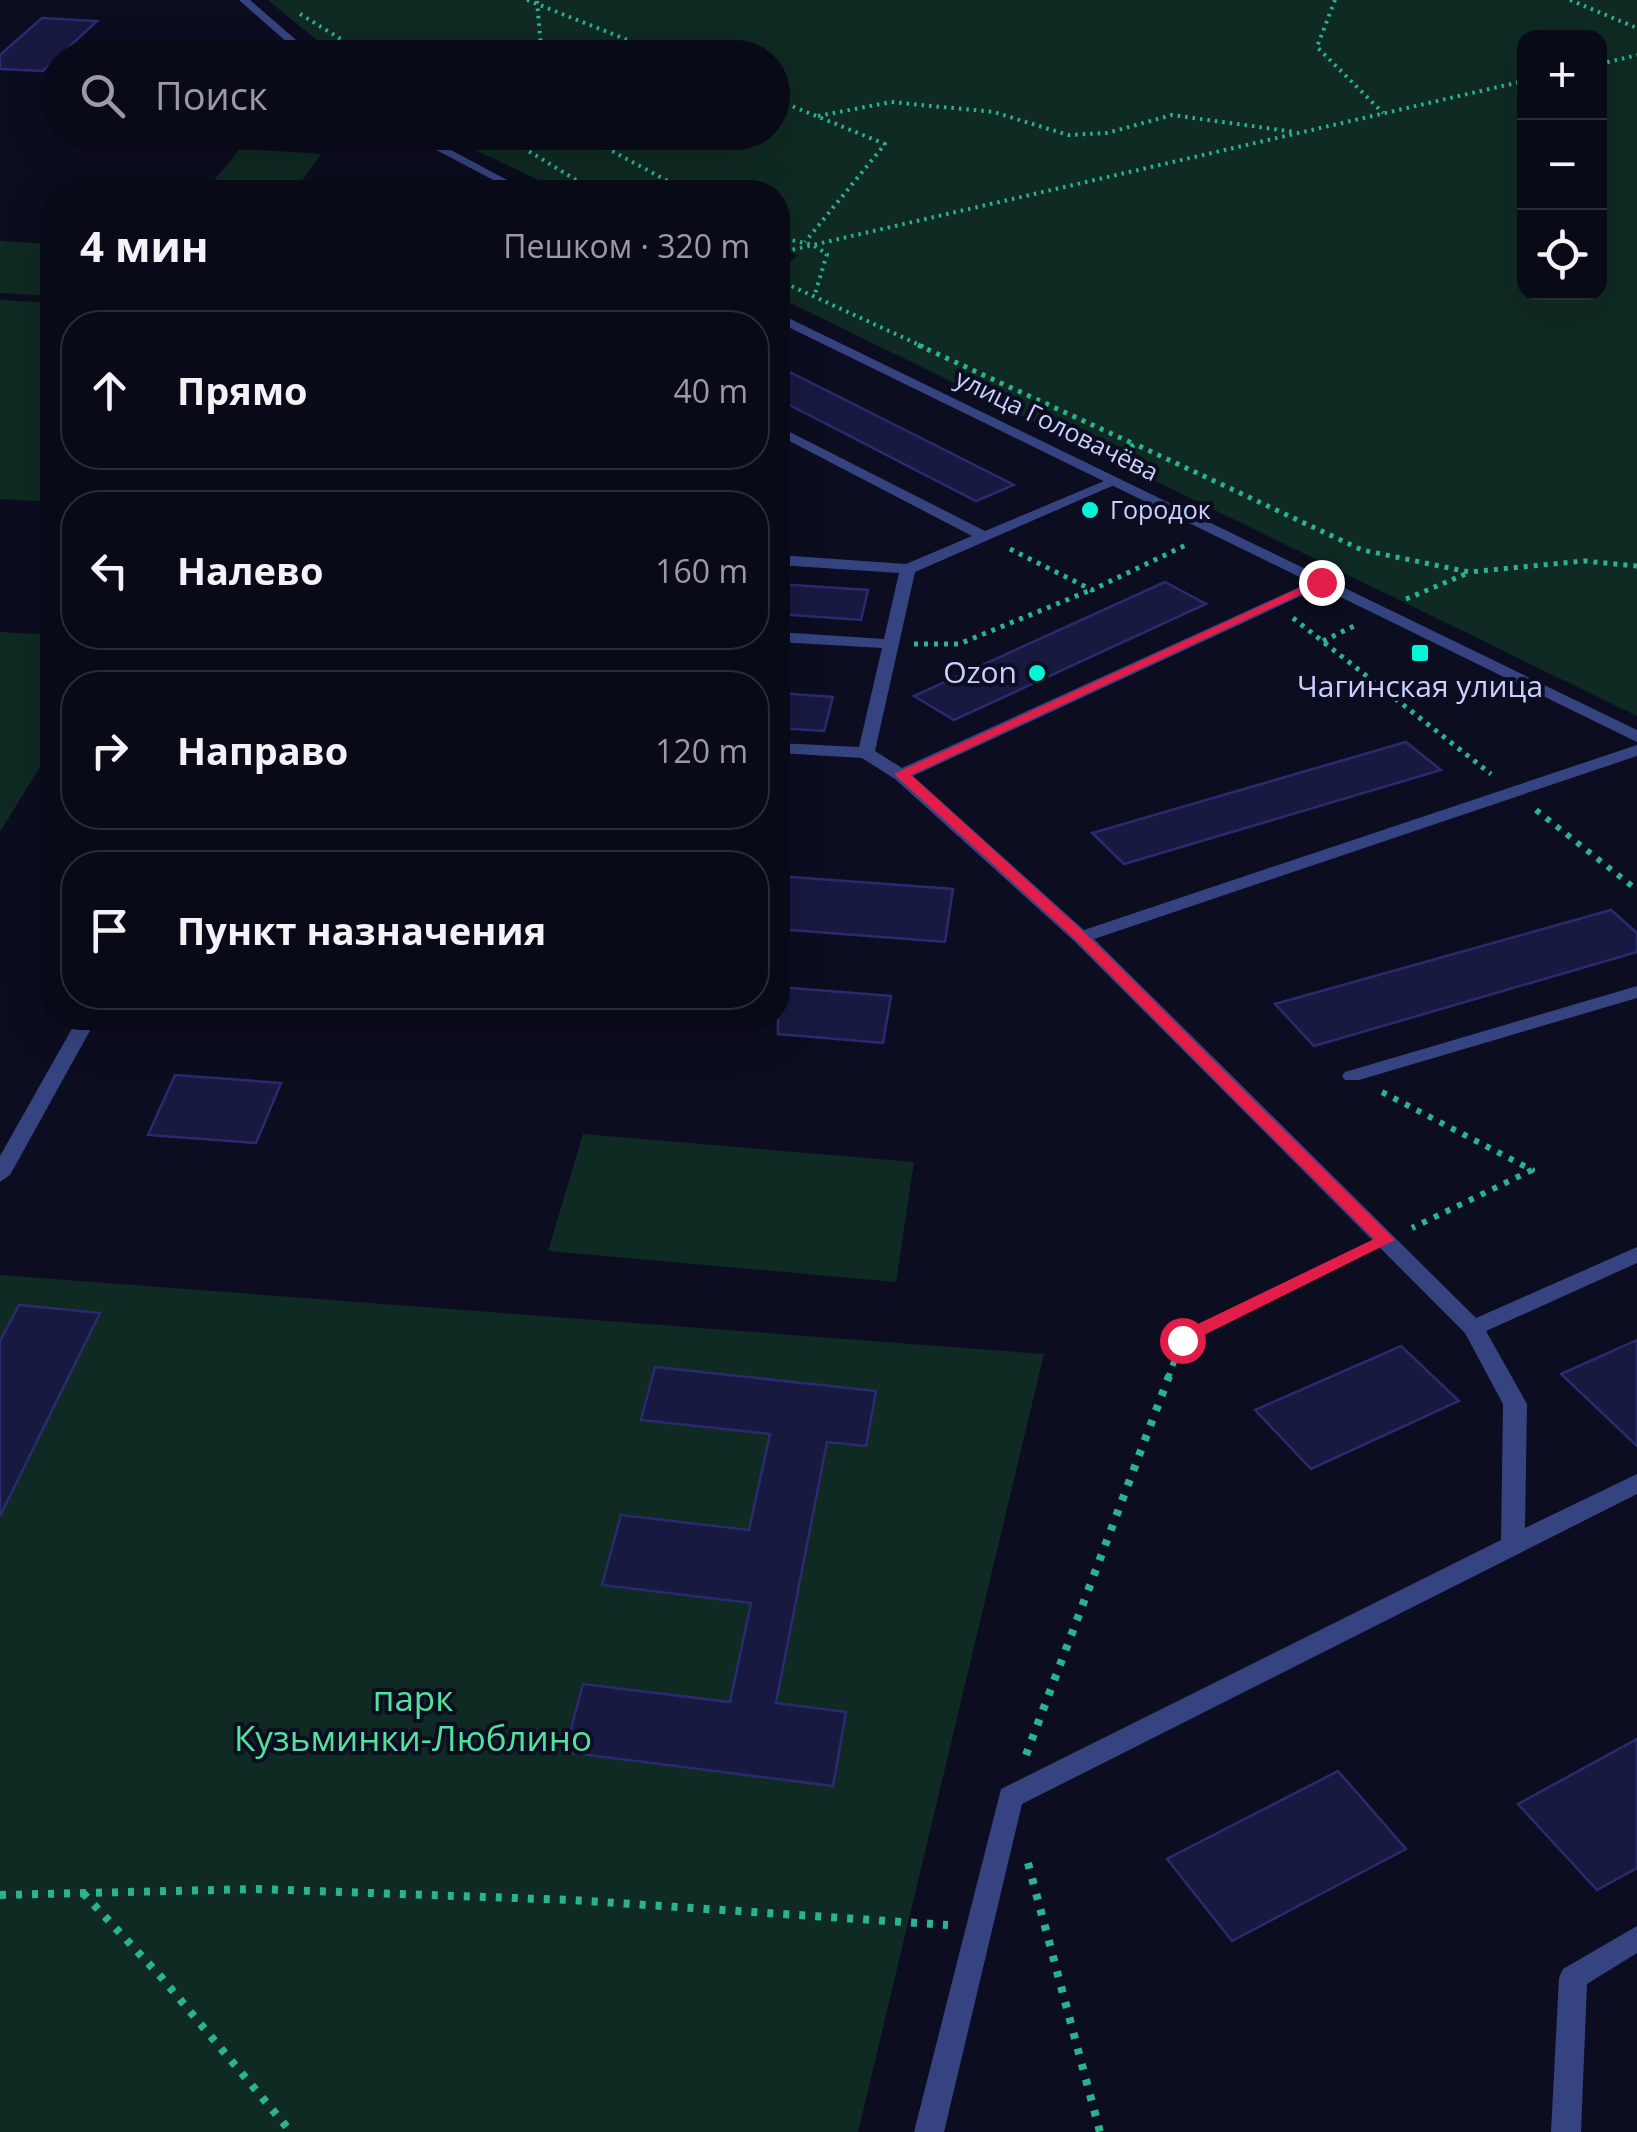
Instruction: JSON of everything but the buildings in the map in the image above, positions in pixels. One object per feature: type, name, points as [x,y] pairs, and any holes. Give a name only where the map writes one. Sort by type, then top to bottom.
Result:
[{"type":"street","points":[[244,0],[291,40]]},
{"type":"street","points":[[442,150],[501,180]]},
{"type":"street","name":"улица Головачёва","points":[[790,325],[1321,582],[1375,616],[1637,737]]},
{"type":"street","points":[[790,436],[983,536]]},
{"type":"street","points":[[790,561],[908,568],[1114,482]]},
{"type":"street","points":[[866,753],[908,568]]},
{"type":"street","points":[[901,774],[1321,582]]},
{"type":"street","points":[[790,639],[891,644]]},
{"type":"street","points":[[790,749],[866,753],[901,774],[1081,937],[1473,1328],[1515,1404],[1513,1547]]},
{"type":"street","points":[[1081,937],[1637,750]]},
{"type":"street","points":[[1352,1076],[1637,992]]},
{"type":"street","points":[[0,1175],[81,1030]]},
{"type":"street","points":[[1473,1328],[1637,1254]]},
{"type":"street","points":[[928,2132],[1010,1797],[1637,1484]]},
{"type":"street","points":[[1566,2132],[1574,1978],[1637,1938]]},
{"type":"path","points":[[527,0],[630,40]]},
{"type":"path","points":[[1336,0],[1317,47],[1384,114]]},
{"type":"path","points":[[1570,0],[1637,28]]},
{"type":"path","points":[[537,1],[540,40]]},
{"type":"path","points":[[296,12],[342,40]]},
{"type":"path","points":[[1607,62],[1637,56]]},
{"type":"path","points":[[790,250],[1517,83]]},
{"type":"path","points":[[818,116],[890,102],[994,112],[1068,135],[1107,133],[1172,114],[1301,133]]},
{"type":"path","points":[[790,105],[885,144],[805,242]]},
{"type":"path","points":[[527,150],[576,180]]},
{"type":"path","points":[[610,150],[666,180]]},
{"type":"path","points":[[790,239],[813,245],[827,254],[815,294]]},
{"type":"path","points":[[790,285],[1362,550],[1469,572],[1584,561],[1637,566]]},
{"type":"path","points":[[1089,469],[1135,444]]},
{"type":"path","points":[[891,644],[958,644],[1092,590],[1216,532]]},
{"type":"path","points":[[983,536],[1092,590]]},
{"type":"path","points":[[1322,641],[1469,572]]},
{"type":"path","points":[[1276,604],[1637,890]]},
{"type":"path","points":[[1010,1797],[1182,1340],[1532,1170],[1352,1076]]},
{"type":"path","points":[[1026,1853],[1100,2132]]},
{"type":"path","points":[[0,1895],[256,1889],[572,1900],[909,1920],[978,1929]]},
{"type":"path","points":[[83,1893],[162,1978],[291,2132]]},
{"type":"green space","points":[[268,0],[1637,0],[1637,716],[790,303],[790,262],[798,255],[790,251],[790,180],[538,180],[475,150],[790,150],[790,40],[316,40]]},
{"type":"green space","points":[[239,150],[321,154],[302,180],[214,180]]},
{"type":"green space","points":[[0,241],[40,243],[40,295],[0,293]]},
{"type":"green space","points":[[0,300],[40,302],[40,501],[0,499]]},
{"type":"green space","points":[[0,632],[40,634],[40,767],[0,832]]},
{"type":"green space","points":[[583,1134],[914,1162],[896,1282],[548,1251]]},
{"type":"green space","name":"парк Кузьминки-Люблино","points":[[0,1275],[1044,1354],[858,2132],[0,2132]]},
{"type":"place","name":"Городок","points":[[1090,510]]},
{"type":"place","name":"Чагинская улица","points":[[1420,653]]},
{"type":"place","name":"Ozon","points":[[1037,673]]},
{"type":"route","points":[[1182,1340],[1386,1240],[1081,937],[901,774],[1321,582]]}]
